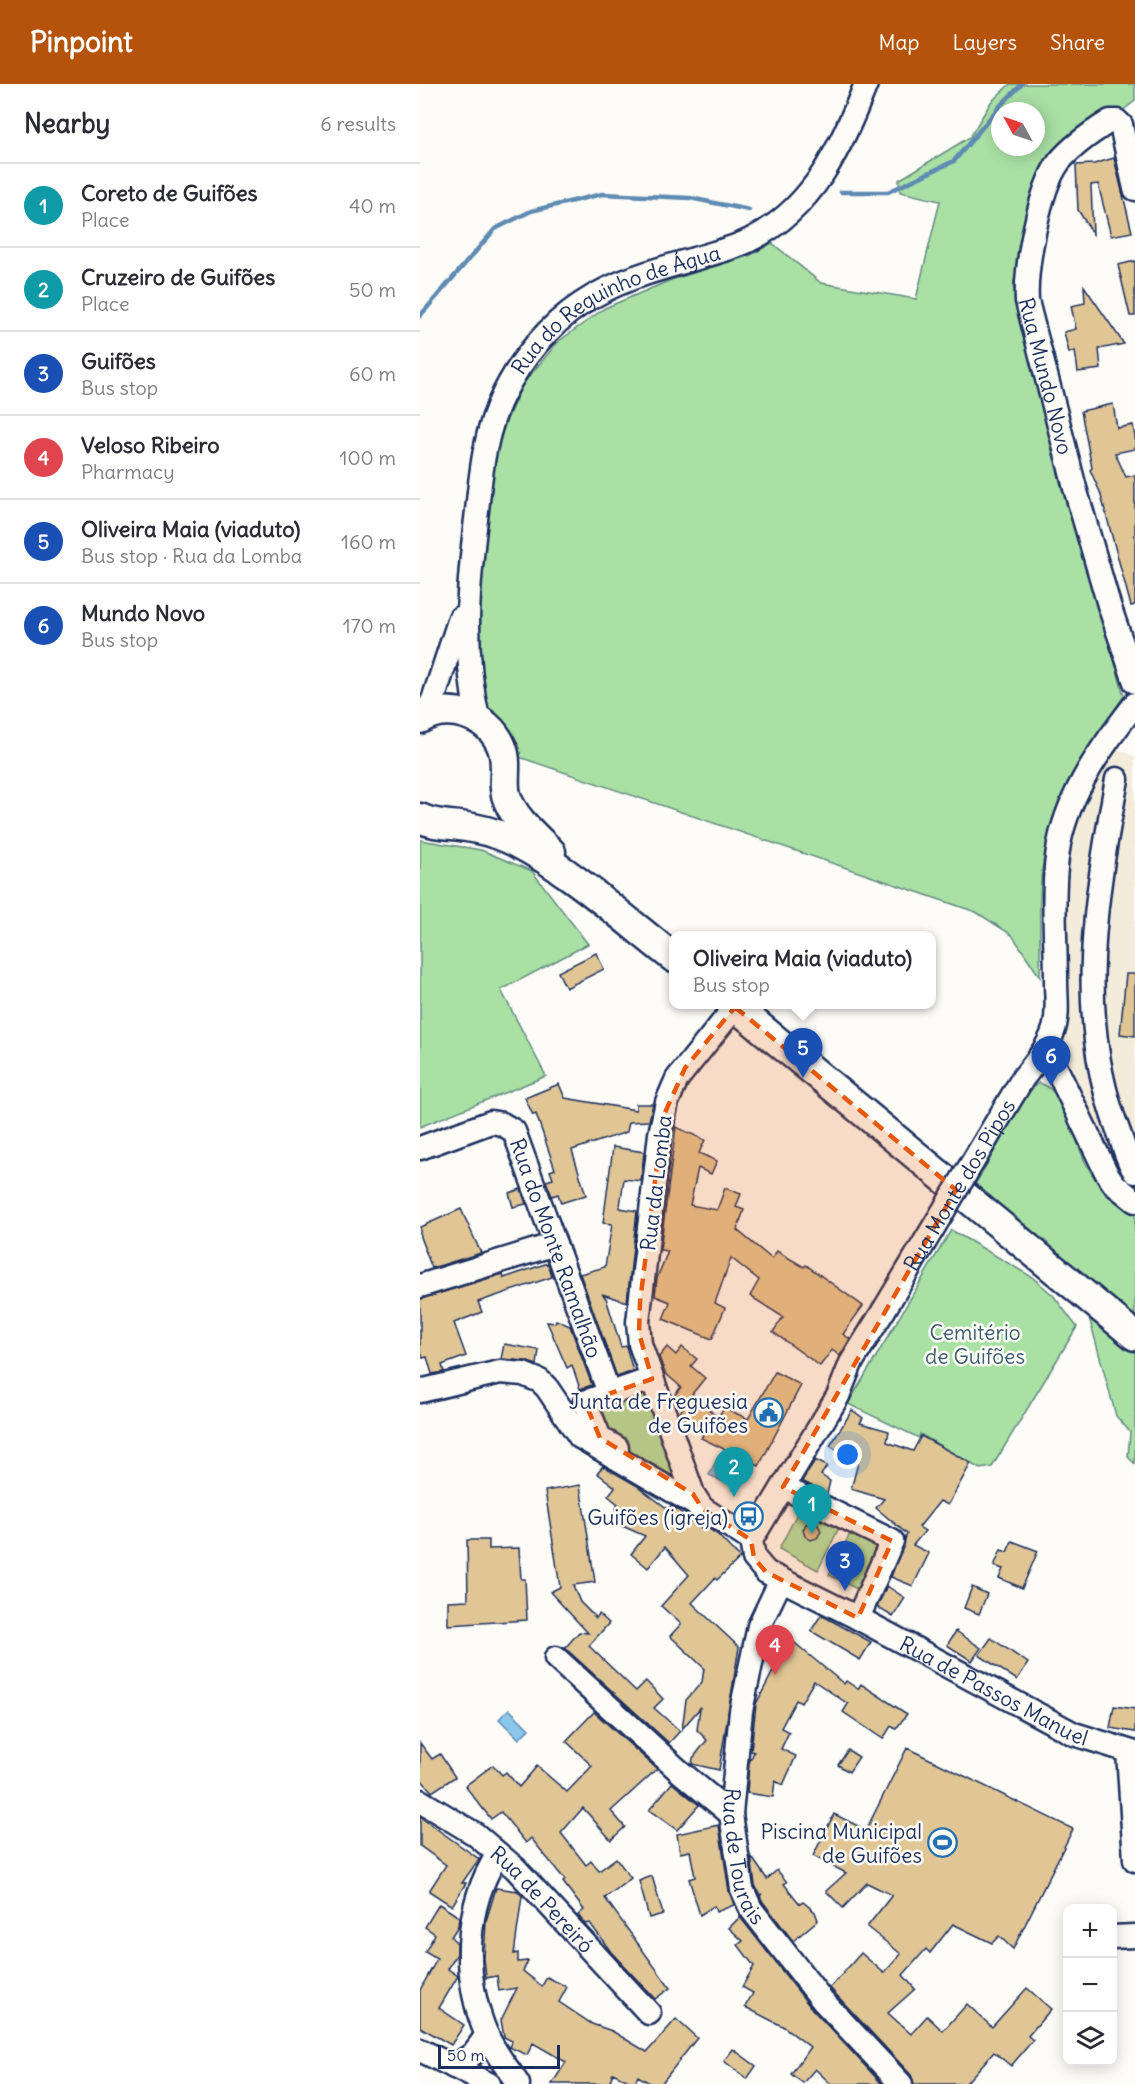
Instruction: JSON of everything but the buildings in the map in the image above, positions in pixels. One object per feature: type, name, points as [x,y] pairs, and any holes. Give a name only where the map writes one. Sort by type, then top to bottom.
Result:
[{"type":"main road","points":[[422,718],[442,711],[460,712],[478,719],[492,730],[501,745],[506,762],[506,795],[520,819],[595,896]]},
{"type":"main road","points":[[420,818],[444,826],[474,820],[489,810],[499,796],[505,780]]},
{"type":"main road","points":[[458,825],[507,838],[595,896],[669,954]]},
{"type":"main road","points":[[738,1009],[1135,1336]]},
{"type":"street","name":"Rua do Reguinho de Água","points":[[422,718],[433,700],[450,653],[466,597],[483,457],[489,434],[504,393],[532,350],[580,304],[613,286],[749,240],[795,208],[815,187],[837,151],[866,84]]},
{"type":"street","points":[[1128,120],[1135,189]]},
{"type":"street","name":"Rua Mundo Novo","points":[[1128,120],[1110,122],[1060,161],[1044,195],[1026,280],[1027,301],[1075,488],[1109,605],[1135,682]]},
{"type":"street","name":"Rua do Reguinho de Água","points":[[466,597],[471,687],[478,719]]},
{"type":"street","name":"Rua Monte dos Pipos","points":[[751,1540],[838,1396],[851,1363],[1023,1078],[1046,1047],[1056,1020],[1056,874],[1059,844],[1067,817],[1093,764],[1135,704]]},
{"type":"street","points":[[1093,764],[1126,780],[1098,890],[1093,965],[1095,1048],[1110,1110],[1135,1172]]},
{"type":"street","name":"Rua da Lomba","points":[[698,1501],[640,1344],[638,1322],[663,1117],[677,1079],[732,1009]]},
{"type":"street","points":[[1046,1047],[1107,1174],[1115,1185],[1135,1201]]},
{"type":"street","name":"Rua do Monte Ramalhão","points":[[420,1148],[491,1122],[502,1124],[514,1131],[609,1393]]},
{"type":"street","points":[[420,1286],[555,1244]]},
{"type":"street","points":[[420,1391],[500,1372],[523,1374],[540,1381],[554,1396],[580,1437],[698,1501]]},
{"type":"street","points":[[652,1379],[585,1402],[600,1438],[698,1501],[751,1540]]},
{"type":"street","points":[[783,1487],[892,1541],[858,1618]]},
{"type":"street","name":"Rua de Passos Manuel","points":[[751,1540],[751,1549],[759,1566],[781,1580],[858,1618],[1074,1734],[1132,1752]]},
{"type":"street","name":"Rua de Tourais","points":[[781,1580],[759,1626],[751,1658],[738,1735],[731,1814],[742,1889],[751,1908],[823,2001],[901,2084]]},
{"type":"street","points":[[556,1658],[678,1770],[731,1814]]},
{"type":"street","points":[[1132,1752],[1135,1860]]},
{"type":"street","name":"Rua de Pereiró","points":[[420,1801],[476,1834],[498,1854],[559,1913],[649,2013]]},
{"type":"street","points":[[498,1854],[475,1900],[471,1932],[473,1987],[487,2035],[518,2084]]},
{"type":"street","points":[[1117,1937],[1135,1936]]},
{"type":"street","points":[[454,2067],[473,2054],[487,2035]]},
{"type":"street","points":[[420,2050],[489,2084]]},
{"type":"highlighted area","points":[[735,1007],[956,1190],[783,1487],[892,1541],[858,1618],[766,1572],[754,1558],[751,1540],[702,1508],[693,1494],[600,1438],[585,1402],[652,1379],[639,1333],[640,1302],[663,1117],[685,1068]]},
{"type":"shaded area","points":[[1113,746],[1135,757],[1135,1189],[1100,1149],[1058,1056],[1063,1020],[1066,861],[1079,807]]},
{"type":"green space","points":[[1010,84],[1135,84],[1135,101],[1121,112],[1105,113],[1040,173],[1013,286],[1124,696],[1075,772],[1049,835],[1041,887],[1040,977],[1012,935],[976,912],[513,755],[510,743],[477,692],[474,641],[492,454],[522,385],[559,341],[605,308],[671,280],[751,255],[772,243],[821,283],[916,299],[940,201],[900,192],[899,180],[970,137],[991,102]]},
{"type":"green space","points":[[420,840],[481,850],[532,871],[588,944],[501,990],[546,1076],[420,1127]]},
{"type":"green space","points":[[1038,1083],[1055,1094],[1062,1105],[1086,1164],[1095,1178],[1113,1198],[1135,1212],[1135,1317],[974,1186],[1028,1093]]},
{"type":"green space","name":"Cemitério de Guifões","points":[[951,1230],[1032,1277],[1053,1295],[1077,1327],[992,1467],[980,1469],[920,1434],[919,1438],[848,1404]]},
{"type":"green space","points":[[1087,1310],[1135,1351],[1135,1464],[1128,1457],[1130,1432],[1116,1416]]},
{"type":"green space","points":[[650,1386],[683,1482],[603,1435],[593,1406]]},
{"type":"green space","points":[[803,1502],[842,1522],[818,1570],[779,1549]]},
{"type":"green space","points":[[853,1528],[885,1544],[863,1592],[829,1575]]},
{"type":"water","points":[[718,1457],[735,1465],[726,1483],[709,1475]]},
{"type":"water","points":[[509,1709],[529,1729],[519,1739],[499,1719]]},
{"type":"waterway","points":[[841,192],[888,192],[954,161],[1000,106],[1022,84]]},
{"type":"waterway","points":[[420,316],[495,229],[531,211],[602,194],[690,198],[749,210]]},
{"type":"place","name":"Oliveira Maia (viaduto)","points":[[803,1078]]},
{"type":"place","name":"Mundo Novo","points":[[1051,1086]]},
{"type":"place","name":"Junta de Freguesia de Guifões","points":[[769,1413]]},
{"type":"place","name":"Cruzeiro de Guifões","points":[[734,1497]]},
{"type":"place","name":"Guifões (igreja)","points":[[749,1517]]},
{"type":"place","name":"Coreto de Guifões","points":[[812,1534]]},
{"type":"place","name":"Guifões","points":[[845,1591]]},
{"type":"place","name":"Veloso Ribeiro","points":[[775,1675]]},
{"type":"place","name":"Piscina Municipal de Guifões","points":[[943,1843]]}]
